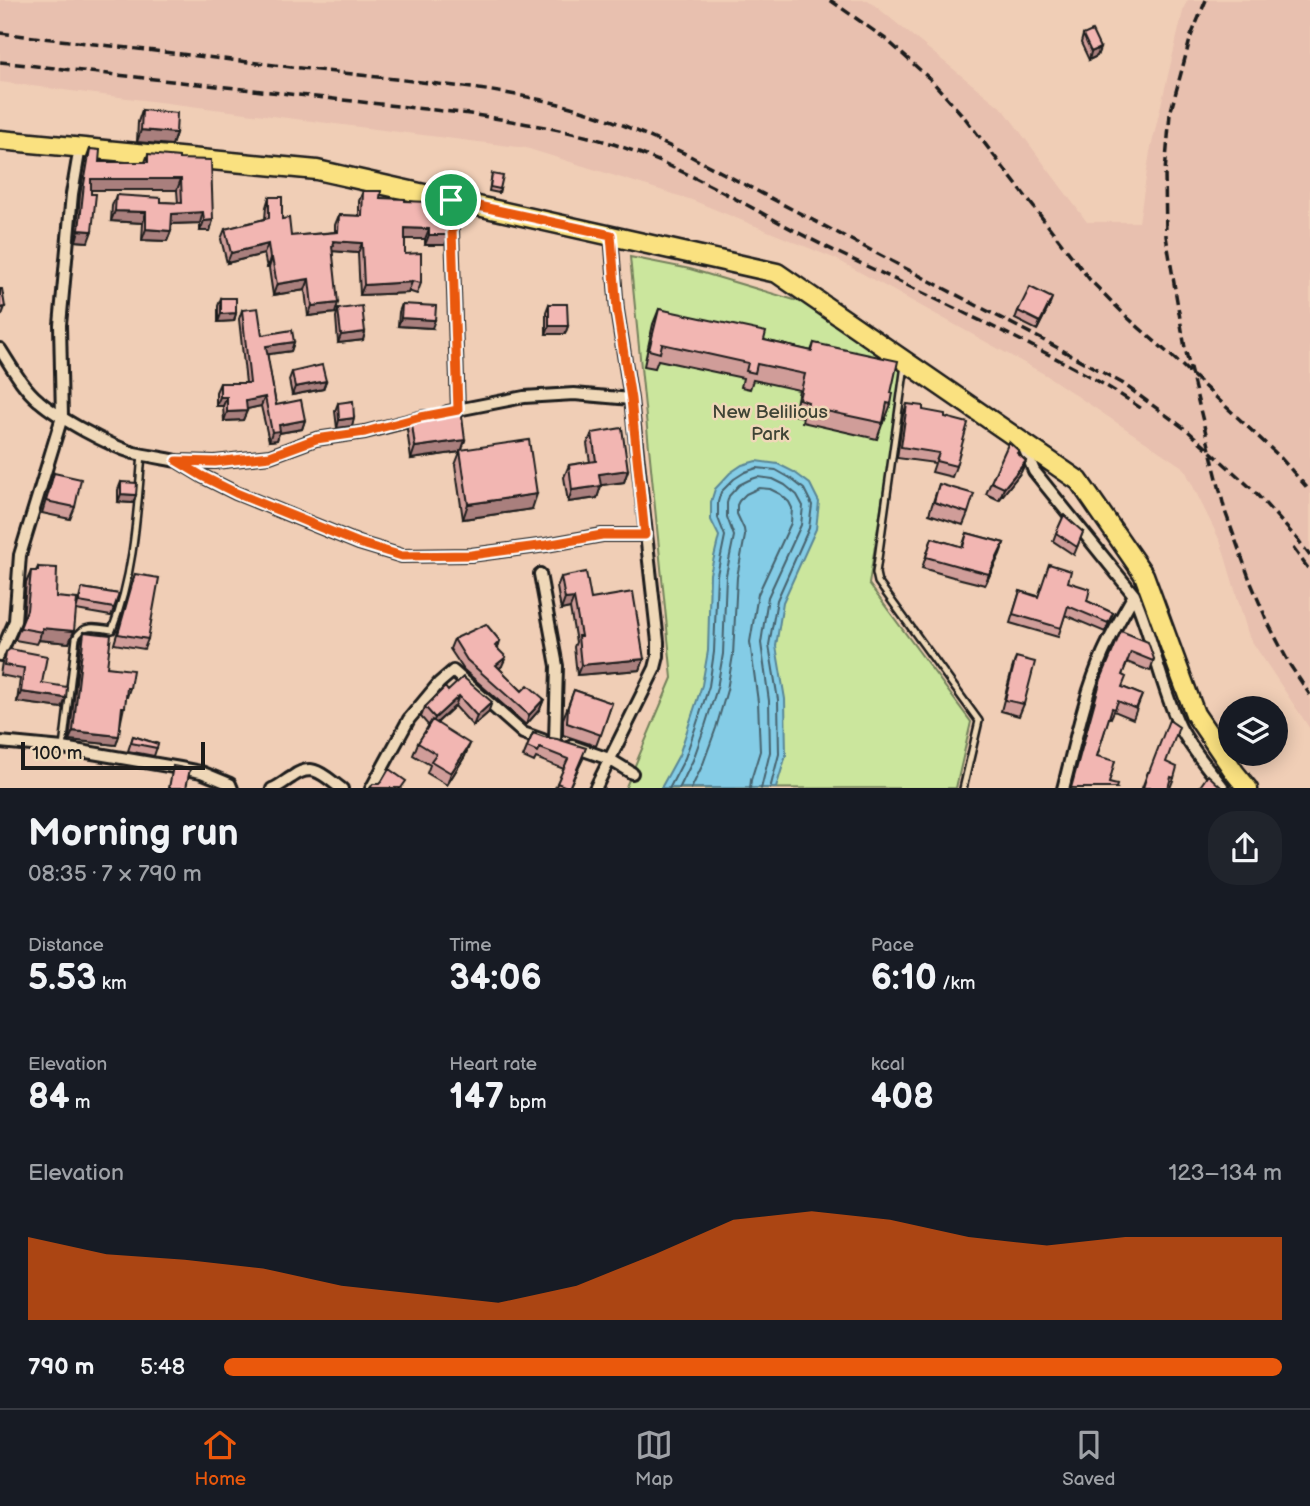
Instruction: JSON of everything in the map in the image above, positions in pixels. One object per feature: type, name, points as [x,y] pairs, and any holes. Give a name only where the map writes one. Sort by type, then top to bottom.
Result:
[{"type":"main road","points":[[0,140],[317,170],[778,273],[1079,481],[1144,575],[1195,714],[1247,788]]},
{"type":"street","points":[[0,655],[15,621],[20,555],[62,416],[60,325],[72,194],[80,148]]},
{"type":"street","points":[[451,200],[458,410]]},
{"type":"street","points":[[595,788],[655,668],[658,656],[631,399],[617,310],[611,235]]},
{"type":"street","points":[[0,349],[38,400],[88,433],[132,452],[177,461],[215,462],[270,456],[316,439],[365,432],[421,417],[524,397],[574,394],[631,399]]},
{"type":"street","points":[[1021,440],[1034,471],[1134,595],[1182,731],[1223,788]]},
{"type":"street","points":[[177,461],[236,493],[359,543],[402,556],[471,555],[602,535],[645,535]]},
{"type":"street","points":[[540,574],[556,666],[555,741]]},
{"type":"street","points":[[1063,788],[1094,676],[1111,635],[1134,595]]},
{"type":"street","points":[[372,788],[409,719],[439,683],[453,671],[523,733],[609,759],[632,773]]},
{"type":"street","points":[[0,742],[63,748],[201,772],[230,784],[232,788]]},
{"type":"street","points":[[275,788],[302,770],[309,769],[340,788]]},
{"type":"lane","points":[[905,361],[876,573],[878,582],[979,721],[963,788]]},
{"type":"lane","points":[[63,748],[76,638],[79,631],[86,628],[112,630],[117,617],[132,549],[142,454]]},
{"type":"shaded area","points":[[0,0],[868,0],[1004,110],[1087,222],[1139,222],[1150,152],[1184,7],[1188,0],[1310,0],[1310,729],[1249,637],[1221,543],[1184,468],[1046,375],[836,259],[692,200],[526,148],[0,82]]},
{"type":"green space","name":"New Belilious Park","points":[[630,257],[690,269],[838,313],[903,368],[869,584],[971,722],[956,788],[625,788],[672,678]]},
{"type":"water","points":[[756,461],[778,464],[794,472],[810,484],[819,502],[816,529],[783,602],[776,646],[785,699],[786,755],[776,788],[661,788],[679,755],[702,685],[708,651],[710,574],[719,536],[711,520],[711,502],[715,489],[730,473],[742,465]]},
{"type":"building","points":[[1092,31],[1100,48],[1091,52],[1083,35]]},
{"type":"building","points":[[142,110],[177,113],[176,133],[141,130]]},
{"type":"building","points":[[90,149],[100,150],[99,162],[148,162],[148,154],[211,160],[213,220],[204,221],[203,212],[172,214],[171,231],[146,229],[146,212],[115,211],[116,195],[161,198],[161,202],[182,203],[181,179],[91,179],[91,194],[96,194],[92,231],[79,230]]},
{"type":"building","points":[[492,174],[503,176],[500,189],[490,187]]},
{"type":"building","points":[[363,191],[381,191],[380,198],[405,201],[447,200],[448,235],[429,235],[429,229],[405,228],[405,254],[421,253],[421,283],[412,281],[364,285],[362,243],[333,241],[338,303],[312,306],[309,279],[277,284],[268,244],[231,253],[225,229],[269,218],[269,197],[282,197],[282,219],[289,218],[291,236],[338,232],[339,215],[362,216]]},
{"type":"building","points":[[1030,287],[1052,298],[1040,322],[1018,311]]},
{"type":"building","points":[[0,289],[5,307],[0,308]]},
{"type":"building","points":[[221,298],[236,298],[236,313],[221,314]]},
{"type":"building","points":[[402,304],[436,306],[435,320],[401,318]]},
{"type":"building","points":[[549,304],[567,304],[568,326],[549,326]]},
{"type":"building","points":[[362,306],[365,332],[341,335],[338,309]]},
{"type":"building","points":[[258,308],[262,335],[292,330],[294,342],[266,346],[276,405],[301,400],[305,420],[279,425],[280,431],[272,432],[265,397],[246,401],[247,411],[227,412],[227,397],[220,397],[220,383],[250,383],[242,310]]},
{"type":"building","points":[[659,309],[766,332],[764,340],[812,351],[814,343],[898,361],[891,404],[887,403],[883,423],[807,407],[808,402],[799,399],[805,374],[757,364],[755,373],[746,371],[748,363],[662,344],[660,353],[649,350]]},
{"type":"building","points":[[322,365],[326,381],[295,387],[292,372]]},
{"type":"building","points":[[353,401],[354,418],[339,420],[338,403]]},
{"type":"building","points":[[907,404],[923,406],[923,410],[945,414],[945,417],[968,423],[956,466],[936,461],[939,453],[901,447]]},
{"type":"building","points":[[461,409],[465,440],[415,447],[411,417]]},
{"type":"building","points":[[622,428],[628,470],[599,474],[601,486],[572,490],[569,465],[596,461],[592,433]]},
{"type":"building","points":[[529,440],[537,494],[468,504],[460,450]]},
{"type":"building","points":[[1009,442],[1026,461],[1004,488],[991,482]]},
{"type":"building","points":[[54,473],[81,479],[75,507],[46,501]]},
{"type":"building","points":[[121,482],[137,483],[136,495],[121,494]]},
{"type":"building","points":[[939,484],[974,494],[968,513],[934,502]]},
{"type":"building","points":[[1064,515],[1083,532],[1077,547],[1056,533]]},
{"type":"building","points":[[967,533],[1004,543],[989,574],[926,557],[932,538],[963,547]]},
{"type":"building","points":[[1049,564],[1071,571],[1068,582],[1090,589],[1087,601],[1113,613],[1108,623],[1068,606],[1061,628],[1013,614],[1020,591],[1038,597]]},
{"type":"building","points":[[38,567],[57,568],[56,597],[77,599],[74,631],[42,628],[42,632],[20,628],[27,610],[31,571],[38,571]]},
{"type":"building","points":[[586,572],[591,599],[633,592],[644,659],[581,665],[578,636],[581,636],[574,598],[565,599],[561,577]]},
{"type":"building","points":[[135,574],[159,578],[148,639],[118,634]]},
{"type":"building","points":[[82,588],[119,594],[114,608],[79,602]]},
{"type":"building","points":[[486,624],[500,641],[495,646],[506,657],[496,665],[522,691],[528,685],[544,699],[529,715],[467,660],[454,639]]},
{"type":"building","points":[[1121,631],[1148,642],[1154,659],[1153,661],[1131,652],[1122,675],[1126,677],[1122,687],[1142,695],[1136,709],[1118,701],[1115,709],[1112,708],[1097,756],[1115,761],[1109,783],[1117,785],[1116,788],[1071,788],[1101,679]]},
{"type":"building","points":[[84,632],[111,635],[107,667],[133,670],[125,707],[122,707],[119,736],[73,731]]},
{"type":"building","points":[[10,649],[47,656],[42,683],[67,687],[66,698],[21,692],[24,668],[4,665],[6,652]]},
{"type":"building","points":[[1016,657],[1035,662],[1024,704],[1005,700]]},
{"type":"building","points":[[463,677],[492,702],[477,716],[459,696],[435,718],[425,707],[445,687],[448,691]]},
{"type":"building","points":[[574,690],[612,703],[601,735],[567,723],[568,707]]},
{"type":"building","points":[[432,720],[470,744],[451,773],[431,761],[436,754],[418,743]]},
{"type":"building","points":[[1169,720],[1179,727],[1166,762],[1177,767],[1174,778],[1171,777],[1168,788],[1143,788],[1148,772]]},
{"type":"building","points":[[533,733],[586,748],[569,788],[557,783],[568,759],[540,748],[538,752],[527,747]]},
{"type":"building","points":[[133,736],[158,744],[157,748],[131,743]]},
{"type":"building","points":[[173,766],[190,769],[186,788],[169,788]]},
{"type":"building","points":[[389,769],[406,781],[401,788],[370,788],[382,781]]},
{"type":"building","points":[[1208,775],[1222,788],[1199,788]]},
{"type":"railway","points":[[830,0],[887,40],[930,79],[965,118],[1090,280],[1279,456],[1310,491]]},
{"type":"railway","points":[[1206,0],[1191,36],[1170,114],[1165,172],[1166,236],[1185,348],[1225,511],[1268,623],[1290,665],[1310,695]]},
{"type":"railway","points":[[0,33],[485,90],[565,105],[620,124],[688,155],[1122,383],[1188,431],[1251,488],[1310,556]]},
{"type":"railway","points":[[0,62],[470,114],[558,130],[610,143],[700,180],[816,242],[1062,361],[1142,409]]},
{"type":"railway","points":[[1293,548],[1310,571]]},
{"type":"route","points":[[451,200],[611,235],[617,310],[631,399],[645,535],[602,535],[471,555],[402,556],[289,516],[236,493],[177,461],[198,463],[270,456],[316,439],[365,432],[458,410],[451,200]]}]
